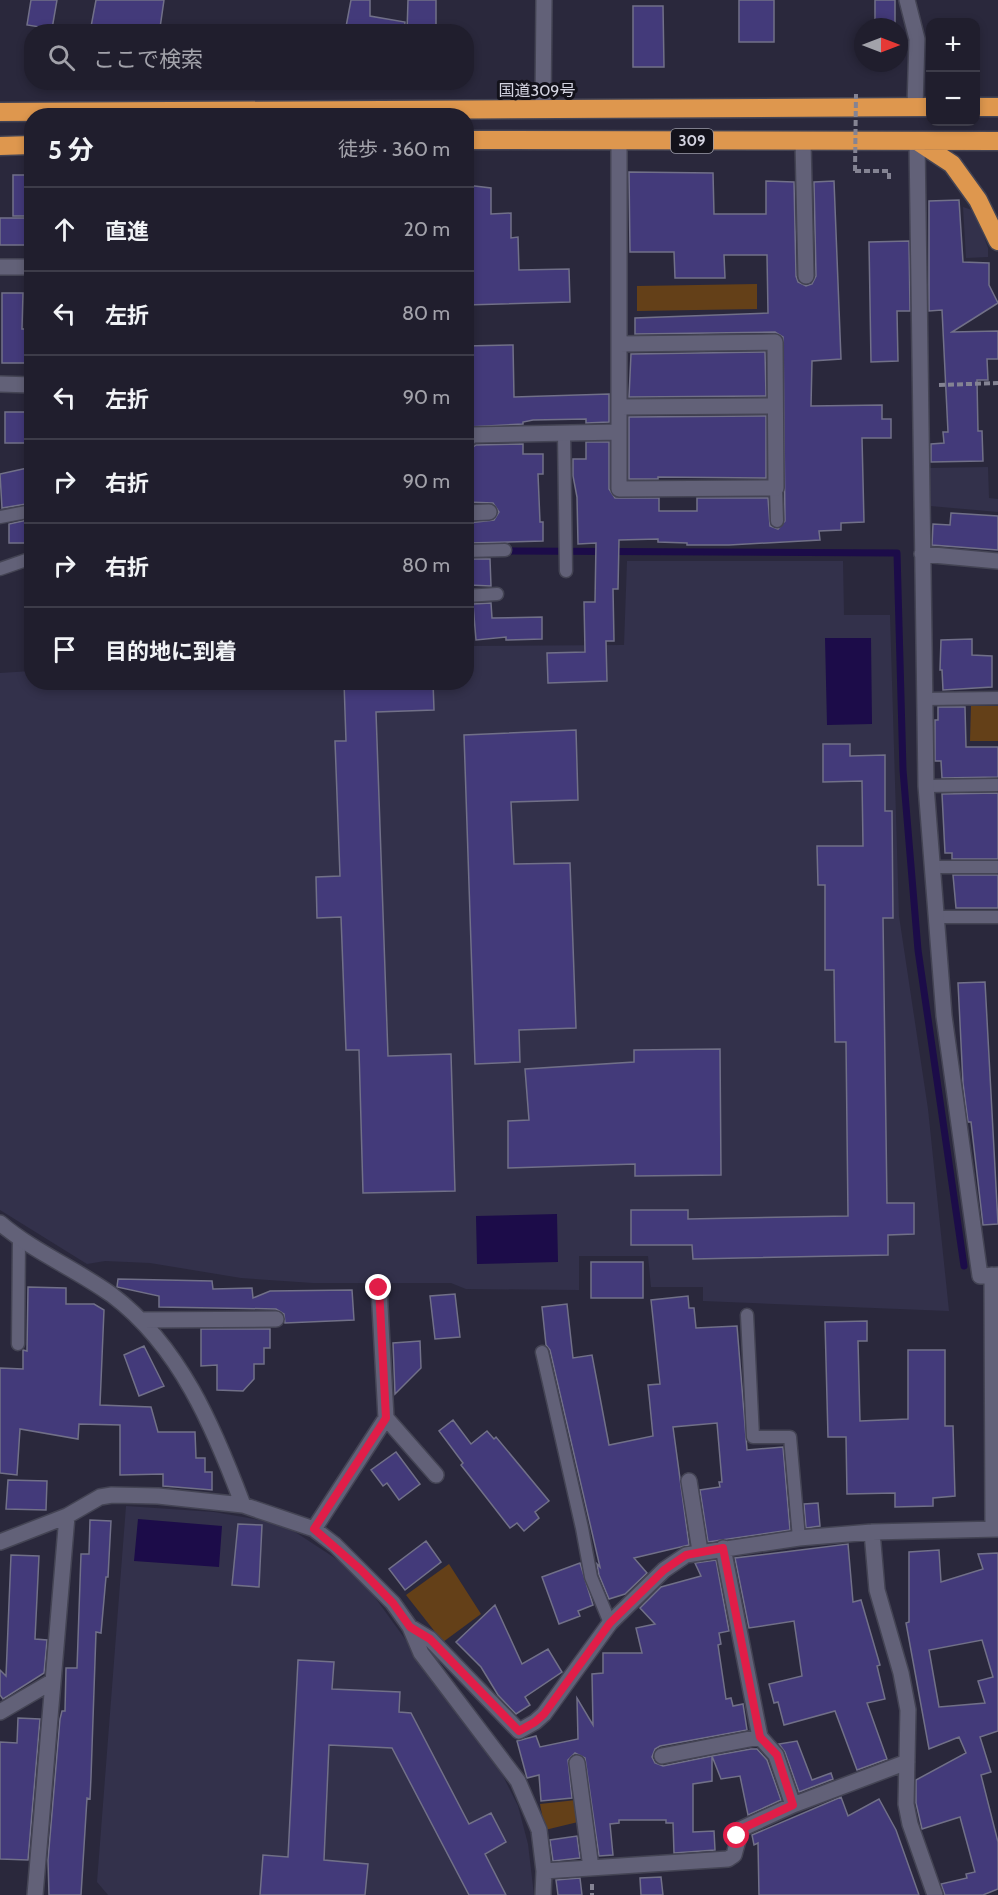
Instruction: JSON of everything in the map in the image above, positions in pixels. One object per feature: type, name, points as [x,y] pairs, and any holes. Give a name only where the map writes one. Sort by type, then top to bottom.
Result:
[{"type":"highway","name":"国道309号","points":[[474,110],[923,107]]},
{"type":"highway","points":[[980,107],[998,107]]},
{"type":"highway","name":"国道309号","points":[[0,112],[24,112]]},
{"type":"highway","name":"309","points":[[474,140],[998,141]]},
{"type":"highway","points":[[917,141],[952,164],[978,200],[998,241]]},
{"type":"highway","points":[[0,146],[24,146]]},
{"type":"street","points":[[543,109],[544,0]]},
{"type":"street","points":[[907,0],[917,39],[923,107]]},
{"type":"street","points":[[619,344],[775,342],[777,488],[619,489],[619,344],[620,141]]},
{"type":"street","points":[[803,141],[806,276]]},
{"type":"street","points":[[410,1627],[430,1639],[519,1731],[544,1714],[610,1623],[664,1570],[686,1555],[700,1551],[799,1538],[872,1532],[996,1529],[995,1275],[980,1276],[944,1016],[926,786],[917,141]]},
{"type":"street","points":[[0,267],[24,267]]},
{"type":"street","points":[[0,384],[24,385]]},
{"type":"street","points":[[619,407],[775,406]]},
{"type":"street","points":[[474,435],[619,432]]},
{"type":"street","points":[[474,513],[489,513]]},
{"type":"street","points":[[922,554],[998,561]]},
{"type":"street","points":[[0,1223],[19,1239],[111,1294],[142,1320],[163,1344],[188,1383],[210,1425],[243,1505]]},
{"type":"street","points":[[314,1529],[386,1418],[379,1288]]},
{"type":"street","points":[[142,1320],[276,1319]]},
{"type":"street","points":[[386,1418],[436,1476]]},
{"type":"street","points":[[689,1481],[700,1551]]},
{"type":"street","points":[[0,1542],[67,1516],[100,1497],[112,1495],[158,1496],[243,1505],[314,1529],[335,1545],[381,1589],[410,1627],[421,1653],[518,1782],[539,1830],[544,1871],[543,1895]]},
{"type":"street","points":[[35,1895],[67,1516]]},
{"type":"street","points":[[872,1532],[877,1590],[901,1673],[908,1710],[906,1804],[910,1824],[935,1895]]},
{"type":"street","points":[[723,1548],[760,1737],[777,1755],[793,1805]]},
{"type":"street","points":[[0,1712],[53,1681]]},
{"type":"street","points":[[662,1756],[760,1737]]},
{"type":"street","points":[[544,1871],[728,1859],[734,1855],[741,1829],[793,1805],[907,1762]]},
{"type":"street","points":[[577,1763],[591,1868]]},
{"type":"lane","points":[[564,434],[566,571]]},
{"type":"lane","points":[[777,488],[777,521]]},
{"type":"lane","points":[[0,517],[24,512]]},
{"type":"lane","points":[[474,550],[505,550]]},
{"type":"lane","points":[[0,568],[24,560]]},
{"type":"lane","points":[[474,595],[497,594]]},
{"type":"lane","points":[[925,699],[998,698]]},
{"type":"lane","points":[[926,786],[998,785]]},
{"type":"lane","points":[[933,867],[998,867]]},
{"type":"lane","points":[[938,917],[998,917]]},
{"type":"lane","points":[[18,1344],[19,1239]]},
{"type":"lane","points":[[747,1316],[753,1437],[790,1437],[799,1538]]},
{"type":"lane","points":[[542,1352],[591,1577],[610,1623]]},
{"type":"path","points":[[856,94],[855,171],[889,171],[889,181]]},
{"type":"path","points":[[920,385],[998,383]]},
{"type":"shaded area","points":[[963,207],[975,211],[988,248],[988,257],[966,258]]},
{"type":"shaded area","points":[[757,284],[757,309],[637,311],[637,286]]},
{"type":"shaded area","points":[[988,467],[989,498],[998,499],[998,512],[930,506],[929,468]]},
{"type":"shaded area","points":[[627,561],[843,561],[844,615],[890,615],[899,916],[928,1109],[949,1311],[703,1301],[703,1287],[651,1287],[648,1256],[579,1256],[579,1290],[466,1289],[451,1283],[313,1283],[241,1278],[150,1263],[105,1261],[87,1264],[0,1210],[0,673],[24,671],[24,690],[474,690],[474,646],[624,645]]},
{"type":"shaded area","points":[[825,638],[871,638],[872,724],[827,725]]},
{"type":"shaded area","points":[[971,706],[998,706],[998,741],[970,741]]},
{"type":"shaded area","points":[[557,1214],[558,1262],[477,1264],[476,1216]]},
{"type":"shaded area","points":[[126,1506],[214,1512],[283,1524],[347,1566],[371,1592],[500,1770],[518,1806],[528,1844],[534,1895],[108,1895],[97,1882]]},
{"type":"shaded area","points":[[138,1519],[222,1526],[219,1567],[134,1561]]},
{"type":"shaded area","points":[[449,1564],[481,1614],[443,1642],[406,1595]]},
{"type":"shaded area","points":[[576,1800],[578,1822],[545,1830],[540,1804]]},
{"type":"building","points":[[31,0],[57,0],[53,24],[27,24]]},
{"type":"building","points":[[96,0],[164,0],[161,24],[92,24]]},
{"type":"building","points":[[351,0],[370,0],[370,16],[405,22],[405,24],[346,24]]},
{"type":"building","points":[[408,0],[436,0],[436,24],[407,24]]},
{"type":"building","points":[[739,0],[774,0],[774,42],[739,42]]},
{"type":"building","points":[[875,0],[895,0],[895,18],[875,18]]},
{"type":"building","points":[[633,6],[663,6],[664,67],[633,67]]},
{"type":"building","points":[[629,172],[713,173],[714,214],[766,214],[766,181],[794,182],[796,276],[798,282],[806,286],[812,284],[816,276],[814,182],[834,181],[841,359],[812,361],[811,406],[882,405],[882,419],[891,419],[891,438],[862,438],[864,522],[841,523],[841,530],[819,531],[820,540],[687,545],[687,543],[658,542],[658,539],[619,540],[618,589],[613,589],[614,641],[606,641],[607,681],[548,683],[547,653],[585,652],[584,602],[595,602],[596,543],[578,544],[577,497],[573,476],[573,459],[586,459],[586,442],[609,442],[609,489],[615,498],[659,498],[659,511],[697,511],[697,498],[768,498],[770,526],[778,529],[785,521],[783,337],[775,332],[635,334],[635,318],[768,313],[767,255],[724,255],[725,278],[675,278],[674,252],[630,252]]},
{"type":"building","points":[[13,175],[24,175],[24,216],[13,216]]},
{"type":"building","points":[[474,186],[491,188],[491,214],[511,213],[511,238],[518,237],[519,270],[569,269],[570,302],[474,305]]},
{"type":"building","points":[[959,200],[963,262],[989,263],[989,285],[998,303],[952,332],[998,331],[998,359],[987,359],[988,380],[977,380],[978,431],[982,431],[983,461],[931,462],[931,444],[944,443],[943,432],[948,432],[942,310],[929,311],[929,201]]},
{"type":"building","points":[[0,218],[24,218],[24,245],[0,245]]},
{"type":"building","points":[[909,241],[910,311],[897,311],[898,361],[871,362],[869,242]]},
{"type":"building","points":[[2,293],[23,293],[24,363],[2,363]]},
{"type":"building","points":[[513,345],[514,397],[609,394],[609,422],[586,423],[586,419],[533,420],[523,422],[523,424],[474,427],[474,346]]},
{"type":"building","points":[[765,352],[766,396],[629,397],[631,354]]},
{"type":"building","points":[[5,412],[24,412],[24,443],[5,443]]},
{"type":"building","points":[[766,416],[766,478],[629,479],[629,417]]},
{"type":"building","points":[[523,444],[523,454],[543,454],[543,474],[538,474],[543,541],[474,543],[474,522],[494,520],[499,512],[493,503],[474,502],[474,446]]},
{"type":"building","points":[[24,469],[24,504],[2,508],[0,474]]},
{"type":"building","points":[[951,513],[998,516],[998,550],[932,545],[933,524],[950,525]]},
{"type":"building","points":[[24,521],[24,543],[9,543],[9,524]]},
{"type":"building","points":[[474,559],[490,559],[491,586],[474,585]]},
{"type":"building","points":[[491,603],[492,618],[542,617],[542,639],[506,640],[506,637],[476,640],[474,604]]},
{"type":"building","points":[[972,639],[972,655],[992,656],[992,687],[943,690],[942,670],[940,670],[941,640]]},
{"type":"building","points":[[344,690],[433,690],[434,710],[376,712],[388,1056],[451,1054],[455,1191],[363,1193],[359,1050],[346,1050],[341,917],[317,918],[316,877],[340,876],[335,741],[346,741]]},
{"type":"building","points":[[938,707],[965,707],[966,747],[998,747],[998,777],[942,778],[941,761],[935,761],[935,720],[938,720]]},
{"type":"building","points":[[576,730],[578,800],[511,802],[514,864],[570,863],[576,1028],[519,1030],[520,1062],[475,1064],[464,735]]},
{"type":"building","points":[[823,744],[850,744],[850,756],[885,755],[885,811],[892,811],[893,918],[883,918],[887,1203],[914,1203],[914,1234],[888,1235],[888,1255],[693,1259],[692,1245],[631,1245],[631,1210],[688,1210],[688,1219],[848,1216],[846,1042],[835,1042],[834,970],[825,970],[825,885],[818,885],[817,846],[863,846],[862,781],[823,782]]},
{"type":"building","points":[[998,793],[998,859],[952,859],[952,853],[945,853],[942,794]]},
{"type":"building","points":[[953,875],[998,875],[998,908],[956,908]]},
{"type":"building","points":[[985,982],[998,1224],[983,1225],[971,1122],[968,1122],[963,1083],[958,983]]},
{"type":"building","points":[[720,1049],[721,1175],[635,1176],[635,1164],[508,1168],[508,1121],[529,1120],[525,1069],[634,1062],[634,1050]]},
{"type":"building","points":[[591,1262],[643,1262],[643,1298],[591,1298]]},
{"type":"building","points":[[118,1279],[212,1281],[213,1289],[252,1288],[253,1298],[270,1291],[352,1290],[354,1320],[285,1323],[284,1314],[276,1309],[159,1307],[159,1296],[117,1287]]},
{"type":"building","points":[[28,1287],[66,1288],[66,1304],[94,1304],[104,1310],[100,1405],[151,1407],[158,1432],[195,1432],[196,1458],[205,1458],[205,1472],[212,1472],[212,1490],[163,1486],[163,1474],[120,1475],[120,1425],[79,1424],[78,1439],[20,1429],[17,1475],[0,1473],[0,1368],[23,1369],[23,1350],[27,1351]]},
{"type":"building","points":[[455,1294],[460,1337],[435,1339],[430,1296]]},
{"type":"building","points":[[688,1296],[689,1308],[694,1308],[696,1328],[737,1326],[747,1450],[783,1447],[790,1530],[708,1542],[700,1490],[720,1487],[719,1482],[722,1482],[717,1423],[673,1427],[689,1545],[634,1558],[647,1573],[625,1594],[609,1599],[599,1575],[597,1564],[600,1567],[550,1350],[546,1345],[542,1307],[567,1304],[573,1358],[592,1355],[609,1445],[653,1436],[648,1385],[660,1384],[651,1300]]},
{"type":"building","points":[[867,1321],[867,1341],[858,1341],[860,1421],[908,1419],[908,1350],[945,1350],[945,1426],[953,1426],[955,1496],[933,1498],[933,1506],[895,1507],[895,1493],[847,1494],[846,1437],[828,1437],[825,1322]]},
{"type":"building","points":[[201,1329],[270,1329],[270,1348],[264,1348],[264,1364],[254,1364],[254,1379],[243,1391],[217,1390],[217,1365],[201,1366]]},
{"type":"building","points":[[420,1341],[421,1368],[395,1394],[393,1343]]},
{"type":"building","points":[[144,1346],[164,1386],[139,1396],[124,1355]]},
{"type":"building","points":[[453,1420],[471,1444],[487,1431],[494,1439],[496,1437],[549,1501],[535,1512],[539,1518],[524,1531],[517,1523],[510,1528],[461,1465],[463,1463],[439,1431]]},
{"type":"building","points":[[396,1452],[420,1484],[399,1500],[387,1483],[383,1486],[371,1470]]},
{"type":"building","points":[[8,1480],[47,1481],[46,1510],[6,1509]]},
{"type":"building","points":[[818,1503],[820,1526],[806,1528],[804,1504]]},
{"type":"building","points":[[90,1520],[111,1521],[108,1577],[106,1577],[101,1633],[96,1632],[90,1799],[87,1798],[81,1895],[49,1895],[48,1860],[60,1719],[62,1711],[65,1711],[66,1668],[77,1668],[81,1554],[89,1554]]},
{"type":"building","points":[[238,1524],[262,1525],[259,1587],[232,1585]]},
{"type":"building","points":[[426,1541],[441,1562],[405,1590],[389,1569]]},
{"type":"building","points":[[848,1544],[853,1602],[861,1600],[880,1665],[877,1666],[885,1699],[867,1703],[887,1759],[857,1770],[835,1711],[784,1725],[778,1702],[774,1703],[769,1684],[802,1676],[794,1621],[749,1628],[735,1558]]},
{"type":"building","points":[[939,1550],[941,1582],[983,1569],[978,1554],[998,1553],[998,1731],[980,1737],[991,1772],[981,1775],[998,1842],[998,1889],[983,1895],[945,1895],[941,1884],[967,1878],[966,1874],[975,1872],[960,1817],[922,1829],[916,1803],[916,1780],[966,1753],[959,1737],[929,1749],[906,1623],[909,1622],[909,1552]],"holes":[[[982,1640],[993,1677],[978,1681],[985,1703],[939,1707],[929,1650]]]},
{"type":"building","points":[[11,1555],[39,1556],[35,1639],[47,1640],[44,1673],[3,1699],[0,1695],[0,1670],[6,1676]]},
{"type":"building","points":[[716,1560],[729,1631],[719,1633],[721,1644],[718,1645],[726,1699],[731,1698],[733,1706],[743,1704],[747,1730],[660,1746],[655,1749],[652,1757],[655,1763],[663,1766],[712,1756],[712,1781],[693,1784],[693,1832],[714,1831],[715,1850],[674,1853],[673,1823],[666,1823],[666,1820],[619,1820],[619,1823],[610,1824],[613,1855],[599,1856],[585,1758],[575,1753],[568,1760],[572,1798],[541,1801],[539,1775],[527,1778],[517,1741],[536,1736],[540,1747],[578,1739],[577,1698],[593,1725],[592,1674],[603,1673],[603,1653],[642,1653],[636,1628],[655,1624],[640,1608],[661,1587],[701,1576],[695,1563]]},
{"type":"building","points":[[580,1563],[593,1605],[578,1611],[580,1616],[559,1624],[542,1577]]},
{"type":"building","points":[[495,1605],[522,1664],[548,1649],[562,1672],[525,1697],[530,1705],[516,1714],[498,1695],[481,1667],[456,1642]]},
{"type":"building","points":[[298,1660],[334,1662],[332,1689],[400,1692],[399,1712],[411,1713],[469,1824],[491,1813],[506,1842],[485,1854],[506,1895],[469,1895],[392,1748],[329,1745],[324,1860],[368,1864],[365,1895],[260,1895],[263,1855],[288,1857]]},
{"type":"building","points":[[18,1718],[40,1719],[28,1860],[0,1859],[0,1742],[17,1743]]},
{"type":"building","points":[[797,1741],[812,1780],[831,1773],[833,1779],[799,1792],[785,1752],[779,1744]]},
{"type":"building","points":[[757,1749],[767,1760],[781,1800],[748,1815],[740,1776],[721,1779],[712,1756]]},
{"type":"building","points":[[841,1797],[848,1816],[879,1799],[896,1830],[919,1895],[759,1895],[758,1843],[754,1845],[752,1835]]},
{"type":"building","points":[[577,1836],[580,1858],[553,1861],[550,1840]]},
{"type":"building","points":[[661,1877],[663,1895],[641,1895],[640,1878]]},
{"type":"building","points":[[580,1878],[582,1895],[558,1895],[556,1880]]},
{"type":"waterway","points":[[511,551],[897,553],[903,770],[918,950],[964,1266]]},
{"type":"route","points":[[379,1288],[386,1418],[314,1529],[335,1545],[381,1589],[410,1627],[430,1639],[519,1731],[544,1714],[610,1623],[664,1570],[686,1555],[723,1548],[760,1737],[777,1755],[793,1805],[741,1829],[737,1836]]}]
